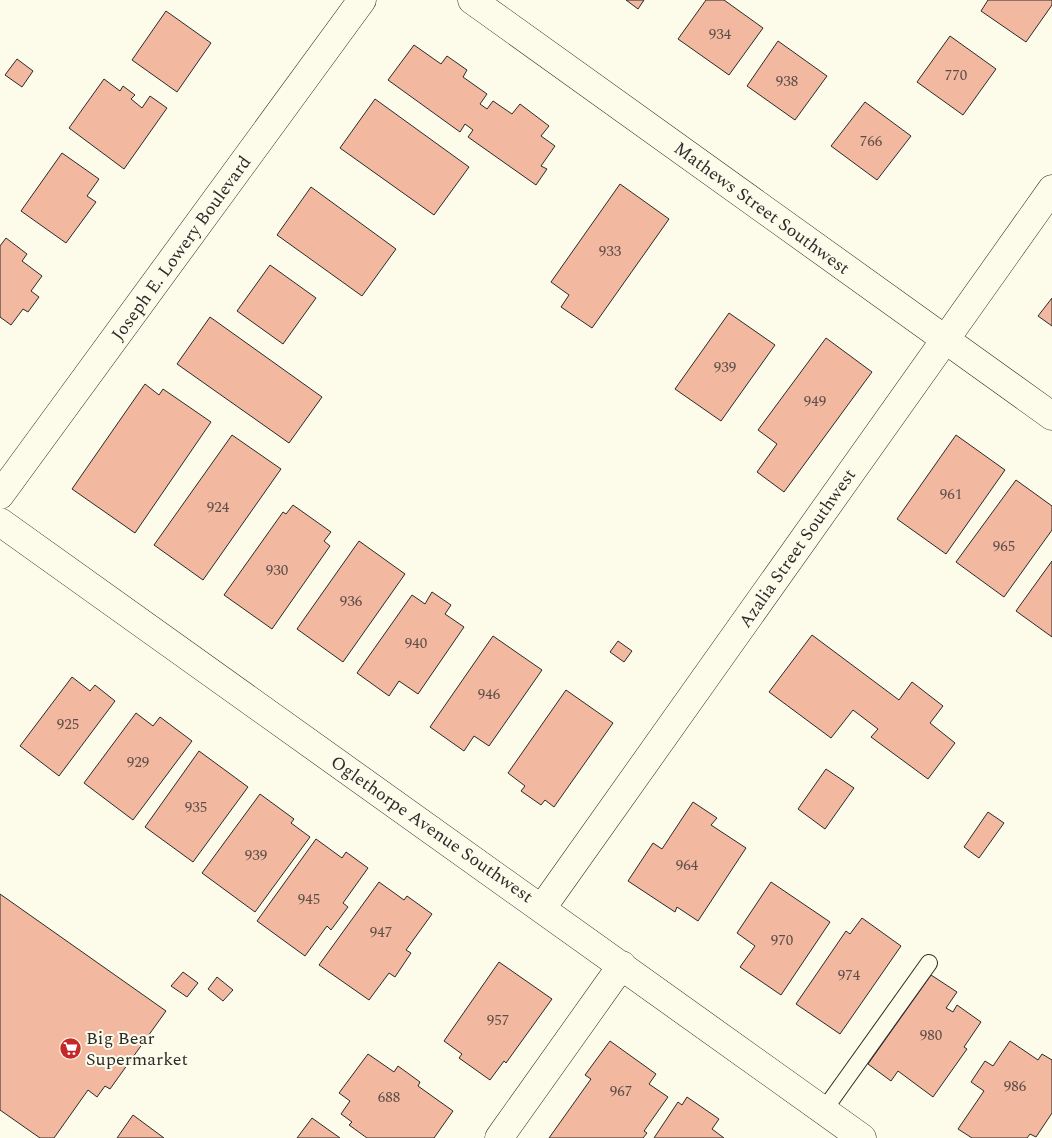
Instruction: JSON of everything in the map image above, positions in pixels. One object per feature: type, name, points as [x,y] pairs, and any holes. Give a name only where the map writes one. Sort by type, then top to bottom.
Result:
[{"type":"street","name":"Joseph E. Lowery Boulevard","points":[[0,495],[362,0]]},
{"type":"street","name":"Mathews Street Southwest","points":[[472,0],[1052,416]]},
{"type":"street","name":"Azalia Street Southwest","points":[[542,908],[1052,188]]},
{"type":"street","name":"Oglethorpe Avenue Southwest","points":[[0,522],[862,1138]]},
{"type":"street","points":[[499,1138],[622,965]]},
{"type":"lane","points":[[824,1110],[929,963]]},
{"type":"building","points":[[626,0],[644,0],[638,9]]},
{"type":"building","points":[[706,0],[724,0],[763,28],[729,75],[678,39]]},
{"type":"building","points":[[988,0],[1052,0],[1052,5],[1026,42],[981,11]]},
{"type":"building","points":[[166,11],[211,43],[177,92],[132,60]]},
{"type":"building","points":[[950,36],[996,69],[963,115],[917,82]]},
{"type":"building","points":[[778,41],[827,76],[795,120],[747,86]]},
{"type":"building","points":[[414,45],[441,64],[447,56],[467,70],[463,77],[487,94],[480,104],[487,109],[493,101],[512,114],[520,104],[549,126],[541,136],[555,146],[541,166],[547,169],[536,185],[468,137],[473,130],[465,124],[460,132],[388,80]]},
{"type":"building","points":[[17,59],[33,71],[22,87],[5,75]]},
{"type":"building","points":[[104,79],[120,91],[123,86],[135,95],[131,99],[142,108],[150,96],[167,108],[124,169],[69,128]]},
{"type":"building","points":[[375,99],[469,167],[434,215],[340,148]]},
{"type":"building","points":[[865,102],[911,136],[877,180],[831,146]]},
{"type":"building","points":[[62,153],[99,179],[87,196],[96,202],[66,243],[21,211]]},
{"type":"building","points":[[620,184],[669,219],[592,328],[561,307],[569,295],[551,282]]},
{"type":"building","points":[[311,187],[396,249],[362,296],[277,235]]},
{"type":"building","points":[[6,238],[27,254],[22,261],[42,276],[31,291],[39,297],[28,312],[23,309],[11,325],[0,317],[0,246]]},
{"type":"building","points":[[270,265],[316,298],[283,344],[237,311]]},
{"type":"building","points":[[1052,298],[1052,326],[1038,316]]},
{"type":"building","points":[[729,313],[775,345],[721,421],[675,389]]},
{"type":"building","points":[[210,317],[322,397],[289,443],[177,364]]},
{"type":"building","points":[[826,338],[872,372],[784,492],[757,472],[777,444],[758,430]]},
{"type":"building","points":[[145,384],[159,395],[163,389],[211,422],[135,533],[72,489]]},
{"type":"building","points":[[232,435],[281,469],[203,580],[154,545]]},
{"type":"building","points":[[956,435],[1005,470],[946,554],[897,519]]},
{"type":"building","points":[[1016,480],[1052,506],[1052,530],[1004,597],[956,562]]},
{"type":"building","points":[[293,505],[331,532],[324,541],[330,546],[272,629],[224,595],[283,512],[286,514]]},
{"type":"building","points":[[359,541],[405,574],[343,662],[297,629]]},
{"type":"building","points":[[1052,561],[1052,637],[1016,611]]},
{"type":"building","points":[[432,592],[451,605],[445,614],[464,627],[418,694],[399,681],[389,696],[357,673],[412,595],[425,604]]},
{"type":"building","points":[[812,635],[899,700],[912,682],[943,706],[930,723],[955,743],[928,779],[871,737],[878,729],[853,710],[831,738],[769,692]]},
{"type":"building","points":[[493,636],[542,670],[489,746],[474,736],[464,751],[430,727]]},
{"type":"building","points":[[618,641],[632,651],[624,662],[610,652]]},
{"type":"building","points":[[72,677],[90,691],[95,685],[115,701],[59,776],[20,746]]},
{"type":"building","points":[[566,690],[613,723],[554,807],[545,800],[541,805],[521,791],[525,786],[508,773]]},
{"type":"building","points":[[136,713],[153,726],[160,717],[192,741],[133,820],[84,783]]},
{"type":"building","points":[[199,751],[248,787],[193,862],[145,827]]},
{"type":"building","points":[[826,769],[854,788],[825,829],[798,809]]},
{"type":"building","points":[[260,794],[294,819],[291,823],[310,837],[255,912],[202,873]]},
{"type":"building","points":[[693,802],[717,818],[711,825],[746,848],[698,921],[677,907],[675,912],[628,881],[653,843],[662,849]]},
{"type":"building","points":[[988,812],[1004,823],[979,858],[964,847]]},
{"type":"building","points":[[316,839],[342,858],[346,852],[368,868],[343,903],[348,907],[331,930],[327,926],[305,956],[257,921]]},
{"type":"building","points":[[379,882],[404,900],[407,896],[432,914],[406,950],[411,953],[395,977],[389,973],[369,1000],[319,965]]},
{"type":"building","points":[[771,882],[830,922],[781,995],[740,967],[755,946],[737,933]]},
{"type":"building","name":"Big Bear Supermarket","points":[[0,894],[166,1011],[110,1089],[105,1086],[97,1097],[88,1090],[54,1138],[40,1138],[0,1110]]},
{"type":"building","points":[[862,918],[901,946],[840,1034],[796,1004],[846,931],[850,934]]},
{"type":"building","points":[[499,962],[552,999],[506,1063],[504,1061],[490,1080],[459,1058],[462,1054],[444,1041]]},
{"type":"building","points":[[183,972],[198,983],[187,997],[171,986]]},
{"type":"building","points":[[931,975],[957,992],[946,1008],[953,1012],[957,1005],[981,1022],[964,1047],[967,1049],[933,1097],[898,1071],[891,1081],[868,1064]]},
{"type":"building","points":[[217,977],[233,990],[223,1001],[208,989]]},
{"type":"building","points":[[610,1041],[656,1074],[649,1084],[668,1097],[644,1131],[647,1133],[643,1138],[549,1138],[591,1079],[585,1075]]},
{"type":"building","points":[[1010,1041],[1038,1060],[1042,1054],[1052,1060],[1052,1113],[1036,1137],[1030,1134],[1027,1138],[972,1138],[958,1129],[984,1091],[971,1082],[985,1061],[993,1066]]},
{"type":"building","points":[[368,1054],[394,1072],[398,1066],[420,1082],[418,1086],[453,1111],[434,1138],[367,1138],[349,1125],[352,1122],[341,1114],[350,1101],[339,1093]]},
{"type":"building","points":[[687,1097],[719,1119],[712,1129],[724,1138],[654,1138],[678,1102],[682,1105]]},
{"type":"building","points":[[133,1115],[164,1138],[117,1138]]},
{"type":"building","points":[[312,1118],[340,1138],[297,1138]]},
{"type":"place","name":"Big Bear Supermarket","points":[[70,1048]]}]
